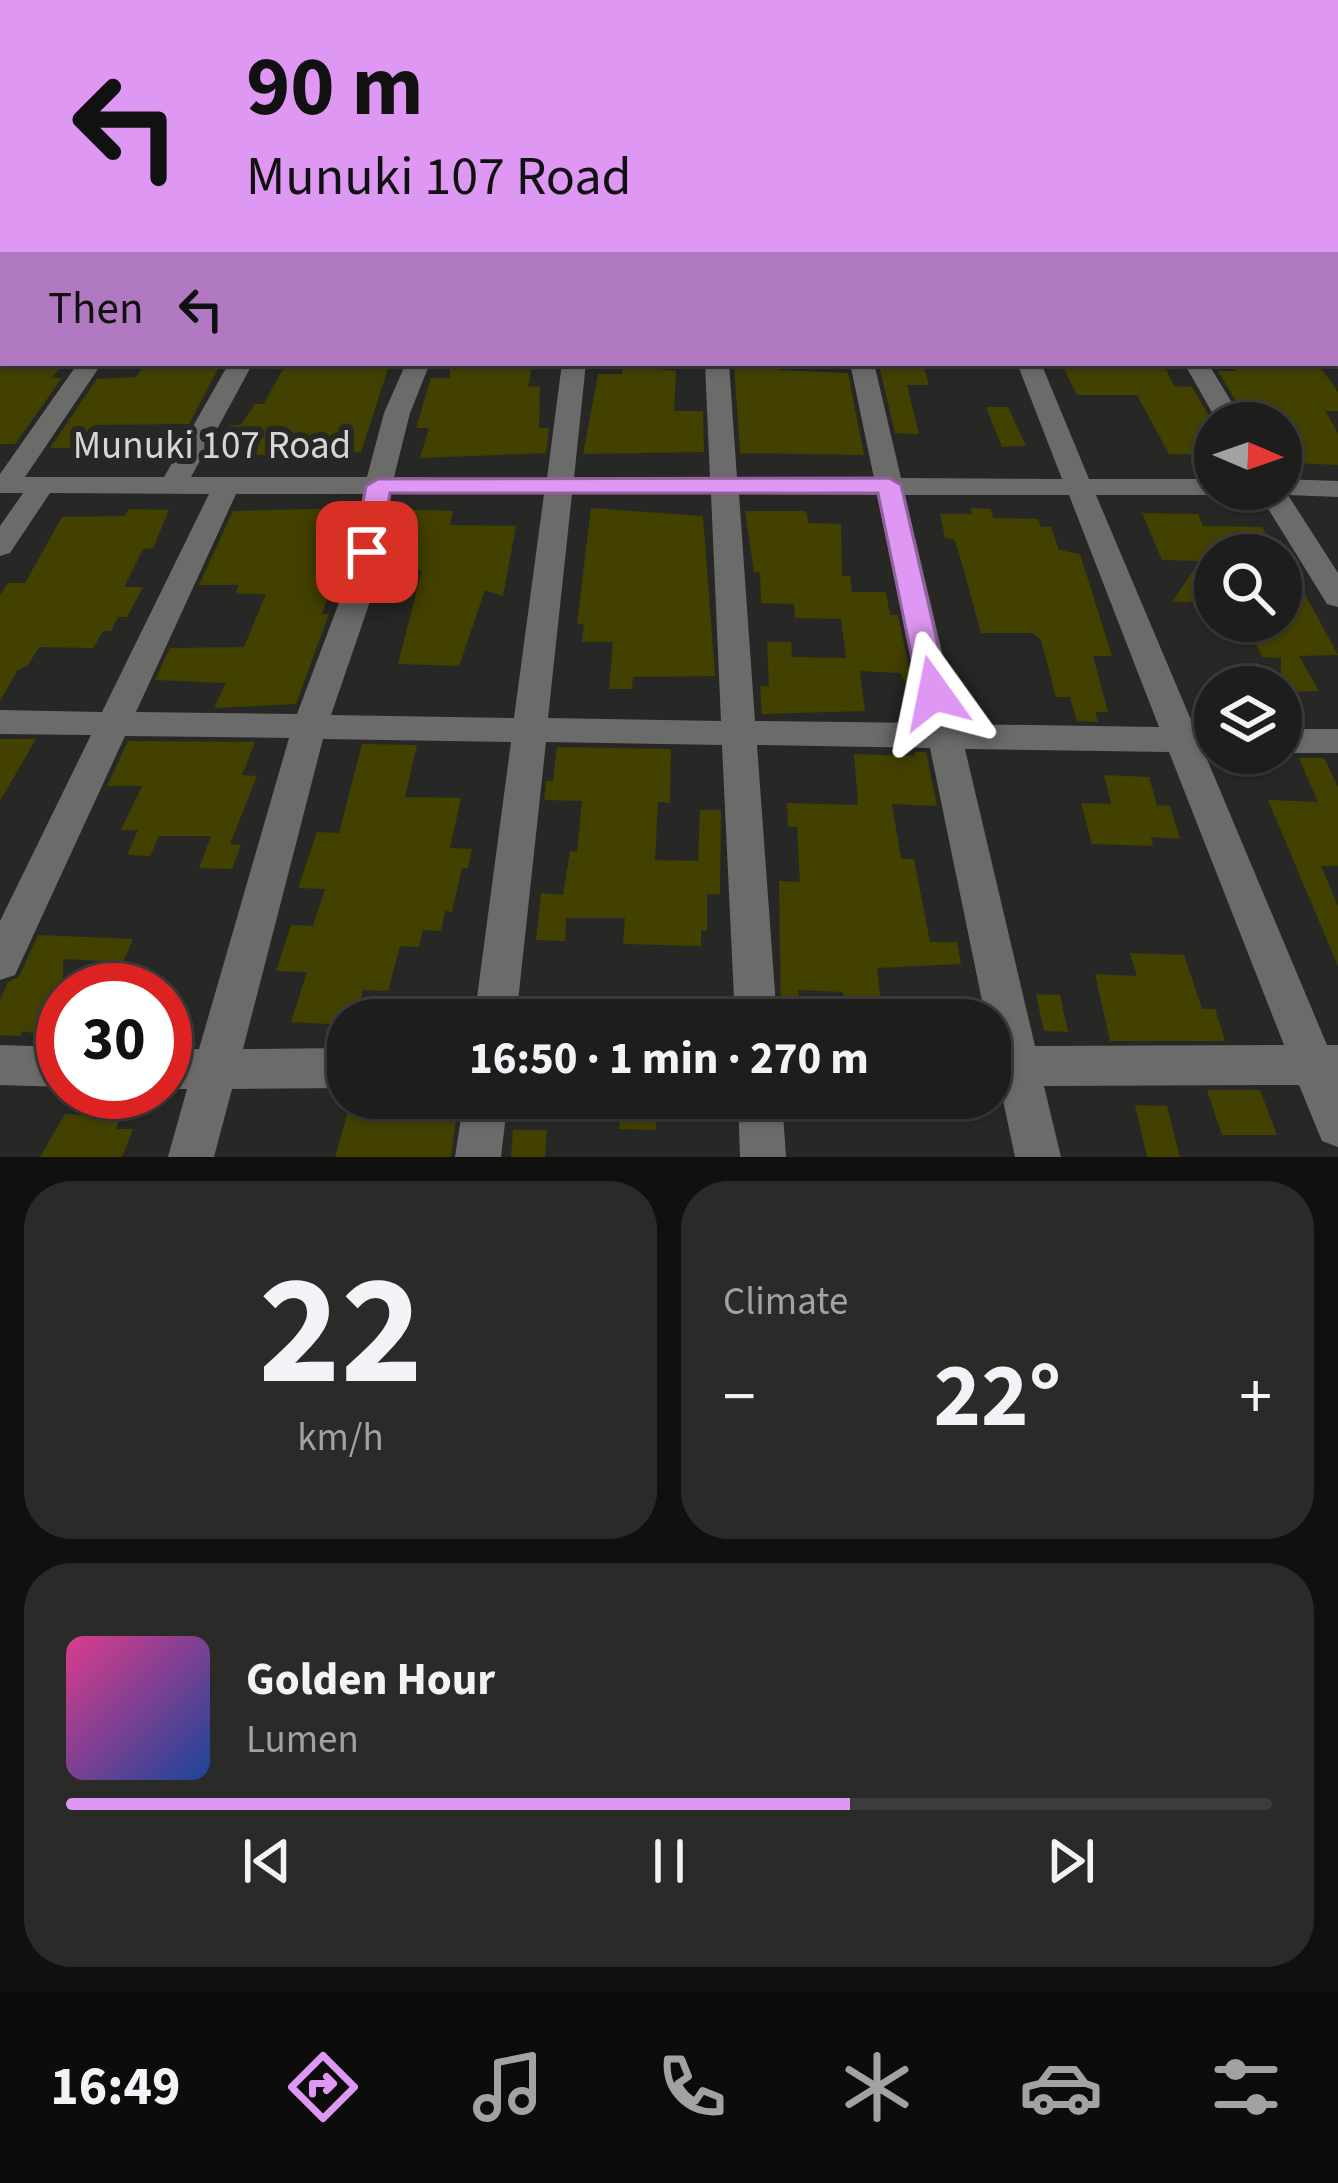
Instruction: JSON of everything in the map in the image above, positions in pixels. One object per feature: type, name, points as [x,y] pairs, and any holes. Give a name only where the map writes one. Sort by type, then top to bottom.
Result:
[{"type":"street","points":[[3,485],[87,366]]},
{"type":"street","points":[[173,485],[239,366]]},
{"type":"street","points":[[191,1157],[219,1070],[310,725],[361,584],[378,486],[417,366]]},
{"type":"street","points":[[498,999],[574,366]]},
{"type":"street","points":[[717,366],[755,999]]},
{"type":"street","points":[[863,366],[944,737],[991,999]]},
{"type":"street","points":[[1030,366],[1325,1064],[1338,1126]]},
{"type":"street","points":[[1198,366],[1219,402]]},
{"type":"street","points":[[0,547],[42,484]]},
{"type":"street","points":[[0,963],[227,484]]},
{"type":"street","name":"Munuki 107 Road","points":[[3,485],[1194,487]]},
{"type":"street","points":[[1302,488],[1338,489]]},
{"type":"street","points":[[1283,510],[1338,597]]},
{"type":"street","points":[[0,722],[1194,740]]},
{"type":"street","points":[[1302,741],[1338,741]]},
{"type":"street","points":[[1011,1066],[1325,1064]]},
{"type":"street","points":[[0,1065],[36,1066]]},
{"type":"street","points":[[192,1070],[327,1068]]},
{"type":"street","points":[[1011,1087],[1038,1157]]},
{"type":"street","points":[[478,1157],[483,1119]]},
{"type":"street","points":[[761,1119],[763,1157]]},
{"type":"building","points":[[0,366],[62,366],[52,378],[62,378],[15,444],[0,444]]},
{"type":"building","points":[[144,366],[219,366],[189,424],[95,425],[79,448],[50,448],[97,379],[136,377]]},
{"type":"building","points":[[284,366],[388,369],[361,452],[220,456],[225,449],[215,448],[230,425],[241,425],[255,404],[264,404]]},
{"type":"building","points":[[450,366],[532,366],[528,386],[540,387],[539,428],[549,428],[546,453],[420,458],[429,428],[416,428],[431,378],[450,378]]},
{"type":"building","points":[[623,366],[676,371],[674,411],[703,411],[704,452],[583,454],[598,374],[622,374]]},
{"type":"building","points":[[734,366],[848,373],[864,455],[740,453]]},
{"type":"building","points":[[879,366],[923,366],[929,385],[907,385],[919,434],[895,433]]},
{"type":"building","points":[[1062,366],[1164,366],[1174,386],[1192,387],[1201,402],[1194,402],[1194,455],[1169,454],[1137,395],[1077,395]]},
{"type":"building","points":[[1233,366],[1319,366],[1338,392],[1338,411],[1325,411],[1338,433],[1338,465],[1302,463],[1302,402],[1236,402],[1218,371],[1236,371]]},
{"type":"building","points":[[986,407],[1008,407],[1026,446],[1002,447]]},
{"type":"building","points":[[356,508],[347,557],[339,563],[322,614],[329,614],[296,704],[214,708],[226,683],[155,680],[170,648],[244,647],[266,594],[241,594],[236,592],[239,585],[199,585],[233,511]]},
{"type":"building","points":[[591,508],[703,516],[715,676],[633,677],[632,689],[609,689],[613,642],[582,642],[584,624],[577,624]]},
{"type":"building","points":[[971,508],[991,509],[993,518],[1038,519],[1041,527],[1051,527],[1059,550],[1080,554],[1112,656],[1093,656],[1108,712],[1095,712],[1098,722],[1077,721],[1070,697],[1056,697],[1041,640],[1033,633],[981,633],[959,553],[954,539],[945,538],[940,514],[972,514]]},
{"type":"building","points":[[129,509],[169,510],[153,548],[143,549],[124,587],[143,587],[127,617],[118,617],[93,648],[39,647],[28,665],[17,671],[0,701],[0,595],[8,583],[25,583],[62,517],[125,516]]},
{"type":"building","points":[[392,509],[453,511],[450,525],[516,526],[503,596],[485,590],[459,666],[398,664],[422,570],[395,569],[399,556],[385,556]]},
{"type":"building","points":[[745,511],[806,511],[808,523],[841,524],[842,576],[850,576],[852,592],[886,592],[890,615],[898,615],[919,718],[914,718],[910,691],[900,673],[860,671],[865,711],[762,714],[760,686],[769,686],[767,642],[791,642],[792,657],[846,658],[841,619],[795,618],[794,604],[761,603],[760,572],[754,572]]},
{"type":"building","points":[[1142,513],[1198,514],[1203,526],[1262,527],[1266,534],[1194,534],[1194,561],[1162,560]]},
{"type":"building","points":[[1194,570],[1194,601],[1172,602]]},
{"type":"building","points":[[1302,589],[1338,655],[1299,656],[1319,691],[1302,691],[1302,666],[1281,666],[1281,658],[1262,657],[1255,642],[1302,642]]},
{"type":"building","points":[[0,739],[36,739],[0,801]]},
{"type":"building","points":[[128,741],[255,742],[242,775],[257,776],[230,844],[241,845],[232,869],[199,868],[211,836],[159,836],[150,856],[127,855],[138,830],[121,830],[142,786],[107,786]]},
{"type":"building","points":[[362,744],[417,745],[405,797],[461,798],[450,848],[472,849],[441,931],[423,930],[419,947],[400,946],[388,991],[363,990],[361,999],[327,999],[327,1024],[291,1022],[307,972],[276,971],[291,925],[313,926],[325,889],[298,888],[317,832],[339,833]]},
{"type":"building","points":[[557,747],[671,749],[670,803],[658,802],[655,860],[698,861],[700,810],[721,810],[720,894],[707,894],[707,931],[701,930],[701,946],[623,944],[625,918],[566,918],[565,941],[536,940],[541,893],[563,895],[570,851],[577,852],[582,801],[544,800],[546,781],[553,781]]},
{"type":"building","points":[[914,752],[926,752],[937,806],[892,804],[901,859],[914,859],[930,942],[957,942],[961,964],[877,968],[881,999],[844,999],[843,992],[798,990],[799,999],[781,999],[779,881],[800,882],[797,827],[788,827],[787,803],[858,805],[854,754],[915,756]]},
{"type":"building","points":[[1302,758],[1324,758],[1338,787],[1338,866],[1321,866],[1338,906],[1338,966],[1268,800],[1318,802]]},
{"type":"building","points":[[1104,775],[1149,777],[1157,805],[1170,806],[1180,839],[1151,837],[1153,846],[1092,844],[1081,803],[1111,804]]},
{"type":"building","points":[[38,935],[133,939],[123,962],[63,959],[63,963],[36,963],[36,1034],[0,1035],[0,1000],[8,982],[19,977]]},
{"type":"building","points":[[1130,953],[1184,955],[1202,1009],[1215,1009],[1225,1041],[1110,1041],[1095,974],[1137,976]]},
{"type":"building","points":[[1036,994],[1060,995],[1068,1032],[1044,1031]]},
{"type":"building","points":[[1207,1090],[1260,1090],[1277,1135],[1222,1135]]},
{"type":"building","points":[[1135,1105],[1167,1106],[1180,1157],[1147,1157]]},
{"type":"building","points":[[62,1119],[119,1119],[116,1129],[133,1129],[122,1157],[40,1157]]},
{"type":"building","points":[[346,1119],[456,1119],[451,1157],[335,1157]]},
{"type":"building","points":[[620,1119],[656,1119],[656,1130],[619,1129]]},
{"type":"building","points":[[513,1130],[547,1130],[545,1157],[511,1157]]},
{"type":"route","points":[[367,552],[378,486],[889,485],[934,693]]}]
